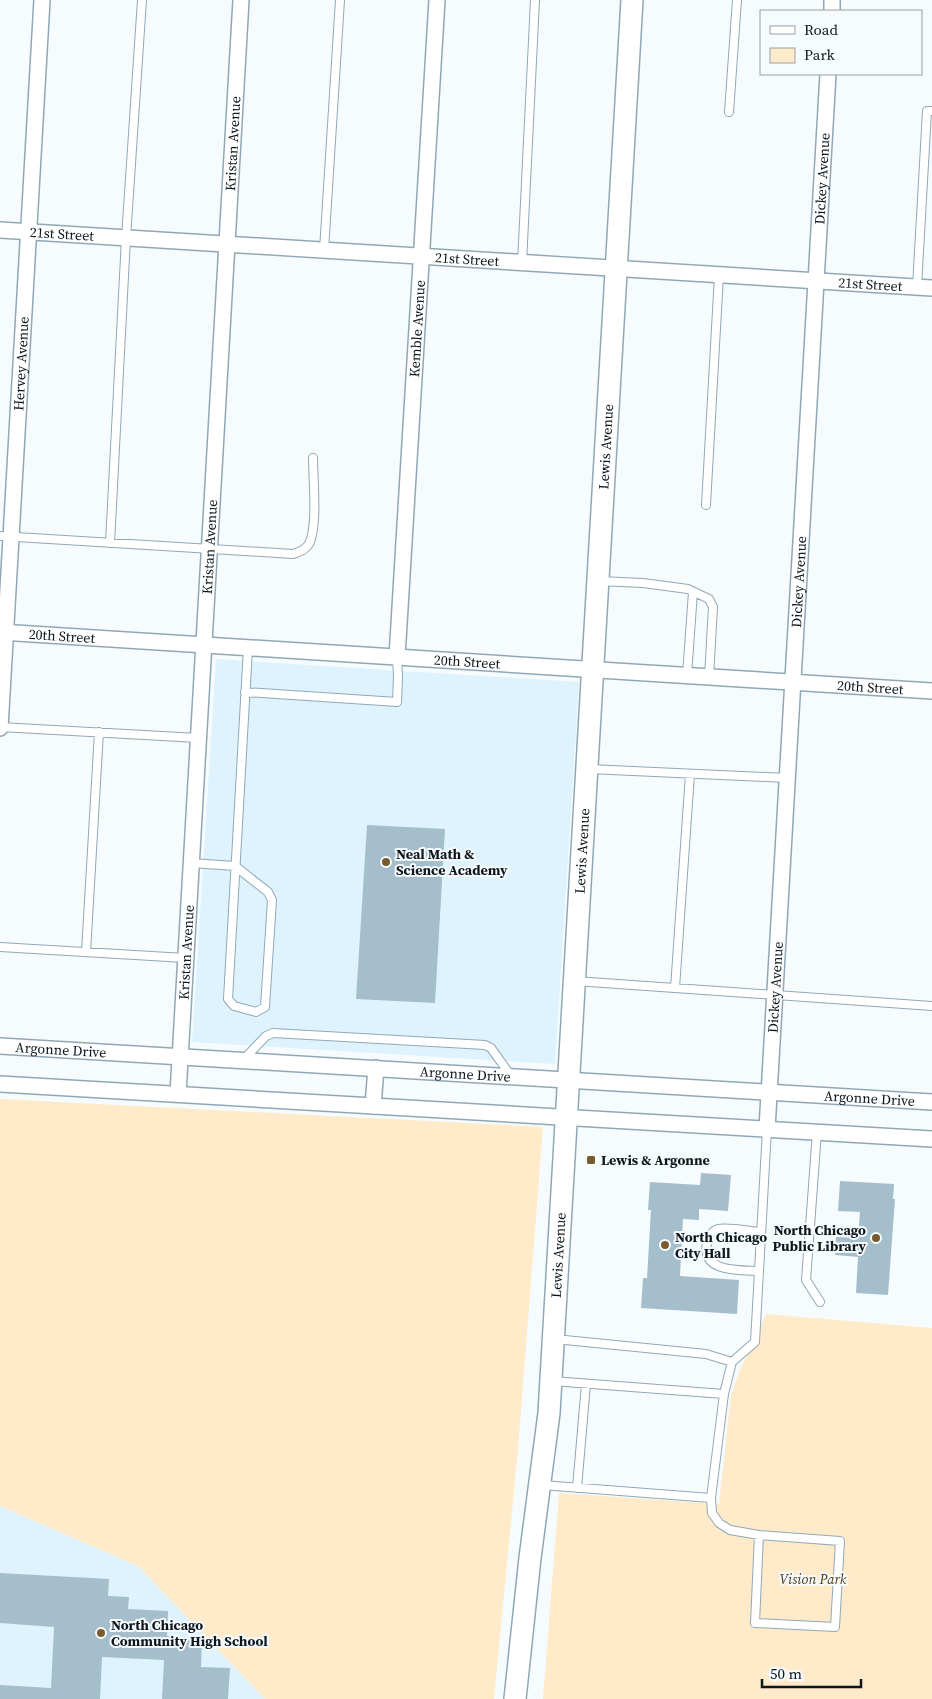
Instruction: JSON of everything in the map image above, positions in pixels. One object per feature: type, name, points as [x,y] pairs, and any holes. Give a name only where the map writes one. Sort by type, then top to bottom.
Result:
[{"type":"main road","name":"Lewis Avenue","points":[[515,1699],[548,1413],[632,0]]},
{"type":"street","name":"Hervey Avenue","points":[[0,727],[6,536],[29,232],[42,0]]},
{"type":"street","name":"Kristan Avenue","points":[[178,1094],[241,0]]},
{"type":"street","name":"Kemble Avenue","points":[[397,657],[437,0]]},
{"type":"street","name":"Dickey Avenue","points":[[767,1129],[828,75]]},
{"type":"street","name":"21st Street","points":[[0,230],[924,288]]},
{"type":"street","name":"20th Street","points":[[3,632],[932,691]]},
{"type":"street","name":"Argonne Drive","points":[[0,1046],[932,1102]]},
{"type":"street","points":[[373,1106],[376,1068]]},
{"type":"street","points":[[0,1084],[932,1139]]},
{"type":"lane","points":[[110,542],[126,238],[142,0]]},
{"type":"lane","points":[[324,250],[340,0]]},
{"type":"lane","points":[[522,262],[535,0]]},
{"type":"lane","points":[[729,112],[737,0]]},
{"type":"lane","points":[[924,288],[927,111],[932,111]]},
{"type":"lane","points":[[706,505],[719,275]]},
{"type":"lane","points":[[6,536],[293,554],[303,551],[308,544],[313,523],[313,458]]},
{"type":"lane","points":[[597,580],[644,583],[688,589],[709,599],[713,607],[709,677]]},
{"type":"lane","points":[[688,675],[693,592]]},
{"type":"lane","points":[[191,863],[235,866],[268,892],[272,900],[265,1007],[256,1012],[234,1006],[228,999],[235,866],[248,648]]},
{"type":"lane","points":[[245,692],[397,702],[397,657]]},
{"type":"lane","points":[[0,727],[198,738]]},
{"type":"lane","points":[[86,952],[100,732]]},
{"type":"lane","points":[[586,769],[787,778]]},
{"type":"lane","points":[[675,988],[690,774]]},
{"type":"lane","points":[[0,947],[185,958]]},
{"type":"lane","points":[[573,981],[932,1006]]},
{"type":"lane","points":[[243,1060],[266,1036],[273,1033],[475,1044],[491,1048],[510,1076]]},
{"type":"lane","points":[[759,1535],[756,1623],[835,1627],[840,1541],[759,1535],[730,1530],[719,1523],[712,1513],[711,1498],[724,1394],[732,1362],[755,1342],[767,1129]]},
{"type":"lane","points":[[817,1132],[806,1280],[820,1302]]},
{"type":"lane","points":[[759,1271],[720,1268],[712,1264],[707,1256],[706,1246],[708,1238],[713,1232],[720,1229],[761,1232]]},
{"type":"lane","points":[[553,1339],[706,1354],[732,1362]]},
{"type":"lane","points":[[550,1381],[724,1394]]},
{"type":"lane","points":[[577,1488],[586,1384]]},
{"type":"lane","points":[[539,1485],[711,1498]]},
{"type":"shaded area","name":"Neal Math & Science Academy","points":[[216,659],[579,682],[555,1064],[192,1042]]},
{"type":"shaded area","name":"North Chicago Community High School","points":[[0,1506],[138,1566],[265,1699],[0,1699]]},
{"type":"green space","points":[[0,1099],[543,1127],[518,1449],[494,1699],[265,1699],[138,1566],[0,1506]]},
{"type":"green space","name":"Vision Park","points":[[766,1314],[932,1328],[932,1699],[543,1699],[559,1493],[719,1504],[731,1395],[740,1370]]},
{"type":"building","points":[[367,825],[445,829],[435,1003],[356,999]]},
{"type":"building","name":"North Chicago City Hall","points":[[701,1173],[731,1175],[728,1211],[699,1209],[699,1220],[683,1219],[680,1276],[739,1280],[737,1314],[641,1308],[643,1278],[647,1278],[651,1210],[648,1210],[650,1182],[700,1185]]},
{"type":"building","name":"North Chicago Public Library","points":[[840,1181],[894,1184],[893,1199],[895,1199],[888,1295],[856,1293],[858,1257],[835,1255],[836,1237],[858,1238],[860,1212],[838,1211]]},
{"type":"building","points":[[0,1573],[109,1579],[108,1596],[129,1597],[128,1609],[168,1611],[167,1636],[202,1638],[201,1667],[230,1668],[228,1699],[162,1699],[164,1660],[102,1657],[100,1699],[0,1699],[0,1685],[51,1688],[54,1627],[0,1623]]},
{"type":"place","name":"Neal Math & Science Academy","points":[[386,862]]},
{"type":"place","name":"Lewis & Argonne","points":[[591,1160]]},
{"type":"place","name":"North Chicago Public Library","points":[[876,1238]]},
{"type":"place","name":"North Chicago City Hall","points":[[665,1245]]},
{"type":"place","name":"North Chicago Community High School","points":[[101,1633]]}]
